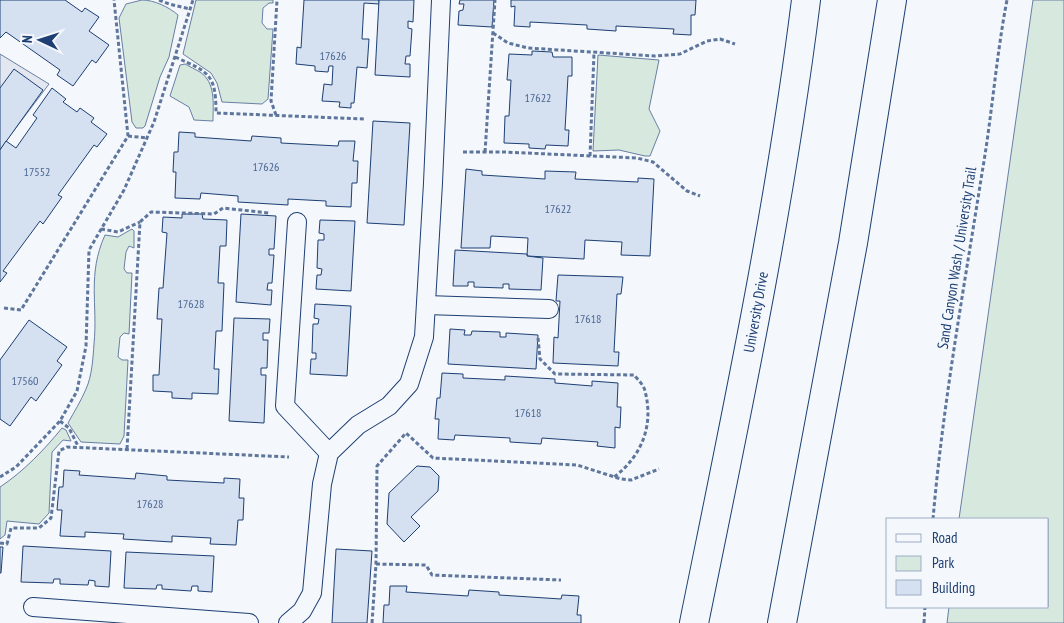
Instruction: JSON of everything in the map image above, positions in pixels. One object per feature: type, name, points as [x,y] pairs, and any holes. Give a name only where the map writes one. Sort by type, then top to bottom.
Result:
[{"type":"main road","name":"University Drive","points":[[694,623],[749,353],[797,67],[806,0]]},
{"type":"main road","points":[[782,623],[853,244],[892,0]]},
{"type":"lane","points":[[288,623],[302,611],[312,593],[322,484],[329,453],[358,425],[389,406],[409,384],[424,337],[434,183],[441,0]]},
{"type":"lane","points":[[297,222],[285,406],[329,453]]},
{"type":"lane","points":[[426,305],[549,309]]},
{"type":"lane","points":[[33,607],[249,623]]},
{"type":"path","points":[[4,308],[21,310],[128,136],[114,0]]},
{"type":"path","points":[[159,0],[190,9]]},
{"type":"path","points":[[0,477],[16,466],[60,421],[77,391],[86,346],[89,250],[124,190],[148,138],[193,0]]},
{"type":"path","points":[[276,115],[271,101],[277,0]]},
{"type":"path","points":[[485,152],[495,0]]},
{"type":"path","name":"Sand Canyon Wash / University Trail","points":[[932,518],[953,346],[983,172],[1007,0]]},
{"type":"path","points":[[493,33],[508,43],[528,48],[655,56],[680,54],[707,41],[720,40],[735,44]]},
{"type":"path","points":[[590,156],[594,52]]},
{"type":"path","points":[[175,57],[197,67],[211,78],[216,92],[216,112],[365,119]]},
{"type":"path","points":[[128,136],[148,138]]},
{"type":"path","points":[[456,152],[637,158],[653,162],[687,191],[700,196]]},
{"type":"path","points":[[101,229],[118,232],[140,222],[151,212],[214,214],[223,208],[276,213]]},
{"type":"path","points":[[126,449],[140,222]]},
{"type":"path","points":[[538,334],[540,359],[555,374],[634,375],[645,389],[648,424],[638,452],[626,468],[614,477]]},
{"type":"path","points":[[60,421],[69,428],[78,446]]},
{"type":"path","points":[[372,623],[376,564],[377,466],[406,432],[433,458],[577,465],[614,477],[631,480],[659,469]]},
{"type":"path","points":[[0,543],[7,544],[11,528],[39,528],[51,518],[59,451],[67,447],[289,457]]},
{"type":"path","points":[[376,564],[426,565],[432,575],[561,580]]},
{"type":"path","points":[[924,623],[925,608]]},
{"type":"green space","points":[[142,0],[161,4],[178,15],[169,57],[160,77],[145,126],[143,128],[136,128],[132,122],[119,18],[126,4]]},
{"type":"green space","points":[[196,0],[273,0],[273,3],[269,3],[263,8],[262,23],[267,29],[273,29],[268,99],[262,104],[222,102],[217,83],[211,73],[183,54]]},
{"type":"green space","points":[[1033,0],[1064,0],[1064,623],[947,623],[949,608],[1049,608],[1049,518],[959,518]]},
{"type":"green space","points":[[598,55],[659,60],[649,109],[660,131],[650,156],[619,150],[593,151]]},
{"type":"green space","points":[[185,64],[200,72],[209,82],[213,94],[213,121],[194,120],[189,107],[170,96],[180,65]]},
{"type":"green space","points":[[132,229],[134,231],[134,248],[129,246],[126,252],[124,269],[127,273],[132,273],[129,334],[124,333],[120,337],[118,357],[122,360],[128,360],[124,436],[120,444],[81,442],[68,423],[84,393],[91,373],[95,329],[94,290],[96,263],[105,235],[118,237]]},
{"type":"green space","points":[[62,428],[66,430],[71,441],[63,440],[52,452],[49,513],[39,524],[7,521],[5,535],[0,539],[0,487],[33,460]]},
{"type":"shaded area","points":[[0,54],[49,84],[0,149]]},
{"type":"building","points":[[0,0],[65,0],[82,12],[85,8],[99,17],[89,31],[109,45],[96,63],[92,60],[73,86],[57,75],[60,70],[6,32],[0,38]]},
{"type":"building","points":[[304,0],[379,0],[379,4],[364,3],[362,39],[369,39],[367,68],[357,67],[354,103],[351,103],[351,108],[339,107],[340,102],[322,101],[324,84],[332,85],[333,66],[329,66],[328,72],[315,71],[315,66],[296,64],[297,47],[301,48]]},
{"type":"building","points":[[379,0],[414,0],[413,22],[408,21],[408,28],[412,29],[410,56],[406,56],[405,64],[410,64],[410,77],[375,75]]},
{"type":"building","points":[[460,0],[494,0],[492,27],[458,25],[459,11],[463,10],[464,4],[459,4]]},
{"type":"building","points":[[511,0],[696,0],[695,15],[691,15],[691,35],[673,34],[674,29],[616,26],[616,31],[587,29],[587,25],[530,22],[530,27],[514,26],[515,6],[511,7]]},
{"type":"building","points":[[532,51],[552,52],[553,57],[572,57],[572,76],[568,76],[565,130],[569,130],[568,146],[546,145],[545,149],[529,148],[529,144],[504,143],[505,116],[509,116],[511,80],[507,80],[509,54],[532,55]]},
{"type":"building","points":[[14,69],[43,90],[0,150],[0,88]]},
{"type":"building","points":[[52,88],[66,99],[63,102],[77,112],[80,108],[94,118],[91,122],[107,134],[97,147],[94,145],[58,195],[62,197],[43,224],[40,221],[3,271],[7,273],[0,282],[0,150],[6,141],[16,148],[37,118],[33,115]]},
{"type":"building","points":[[373,121],[410,123],[404,225],[367,223]]},
{"type":"building","points":[[179,132],[195,133],[195,137],[251,141],[252,136],[281,138],[281,143],[338,146],[339,141],[355,141],[353,161],[358,161],[357,183],[352,183],[351,207],[326,206],[326,201],[288,199],[288,205],[238,202],[238,196],[201,193],[200,199],[175,198],[176,172],[173,172],[174,152],[178,152]]},
{"type":"building","points":[[466,169],[482,171],[482,175],[545,179],[545,171],[576,172],[575,179],[638,182],[638,178],[654,179],[650,256],[621,255],[622,242],[585,240],[584,259],[527,256],[528,238],[491,236],[490,248],[461,248]]},
{"type":"building","points":[[182,214],[202,214],[203,219],[227,220],[226,246],[220,246],[218,283],[224,283],[222,331],[216,331],[214,369],[219,369],[218,394],[192,393],[192,399],[172,398],[172,392],[153,391],[153,375],[159,375],[162,319],[157,319],[159,288],[163,288],[167,233],[162,232],[163,217],[182,218]]},
{"type":"building","points":[[241,214],[276,216],[274,249],[269,249],[269,255],[274,255],[272,283],[268,283],[267,290],[272,290],[271,305],[236,302]]},
{"type":"building","points":[[320,220],[355,221],[351,291],[316,289],[317,275],[321,275],[322,269],[317,268],[318,240],[324,240],[324,234],[319,233]]},
{"type":"building","points":[[455,250],[527,254],[527,256],[543,258],[541,290],[509,289],[509,284],[503,284],[503,288],[474,287],[474,282],[468,282],[468,286],[453,286]]},
{"type":"building","points":[[558,275],[623,277],[621,294],[617,294],[614,352],[619,352],[618,366],[553,363],[554,337],[558,338],[560,301],[556,301]]},
{"type":"building","points":[[315,304],[351,306],[347,376],[310,374],[311,359],[316,359],[316,353],[312,353],[313,324],[318,324],[319,319],[314,318]]},
{"type":"building","points":[[234,318],[270,319],[269,333],[263,333],[263,340],[268,340],[267,368],[261,368],[261,375],[266,375],[264,423],[229,421]]},
{"type":"building","points":[[29,320],[67,347],[57,361],[62,365],[36,401],[31,397],[10,426],[0,419],[0,360]]},
{"type":"building","points":[[450,329],[465,330],[464,335],[471,335],[472,331],[500,332],[500,337],[506,337],[506,333],[538,335],[536,369],[448,364]]},
{"type":"building","points":[[442,373],[463,374],[463,378],[505,380],[505,376],[555,379],[555,383],[592,386],[592,381],[618,383],[617,407],[621,407],[620,428],[615,427],[615,448],[597,446],[598,442],[542,438],[541,444],[510,442],[510,438],[455,435],[454,440],[438,439],[439,419],[435,419],[437,398],[440,398]]},
{"type":"building","points":[[417,466],[430,467],[439,476],[438,491],[411,517],[420,526],[404,542],[387,524],[389,493]]},
{"type":"building","points":[[64,470],[80,471],[79,475],[135,479],[136,473],[167,476],[167,480],[224,483],[224,478],[240,479],[239,498],[244,498],[243,520],[238,520],[236,545],[210,544],[211,538],[172,536],[172,542],[123,539],[124,534],[85,532],[85,537],[60,536],[62,510],[57,510],[59,487],[63,487]]},
{"type":"building","points":[[23,546],[111,551],[109,587],[95,586],[95,581],[89,580],[88,585],[60,584],[60,579],[54,579],[53,583],[21,582]]},
{"type":"building","points":[[0,547],[3,547],[1,573],[0,573]]},
{"type":"building","points":[[336,549],[372,551],[367,623],[332,623]]},
{"type":"building","points":[[126,552],[214,556],[212,592],[198,591],[198,586],[192,586],[191,591],[162,589],[162,585],[157,585],[156,589],[124,588]]},
{"type":"building","points":[[390,586],[407,586],[406,592],[468,596],[469,590],[499,592],[499,595],[561,599],[562,595],[579,596],[577,615],[581,615],[581,623],[383,623],[384,605],[389,605]]}]
